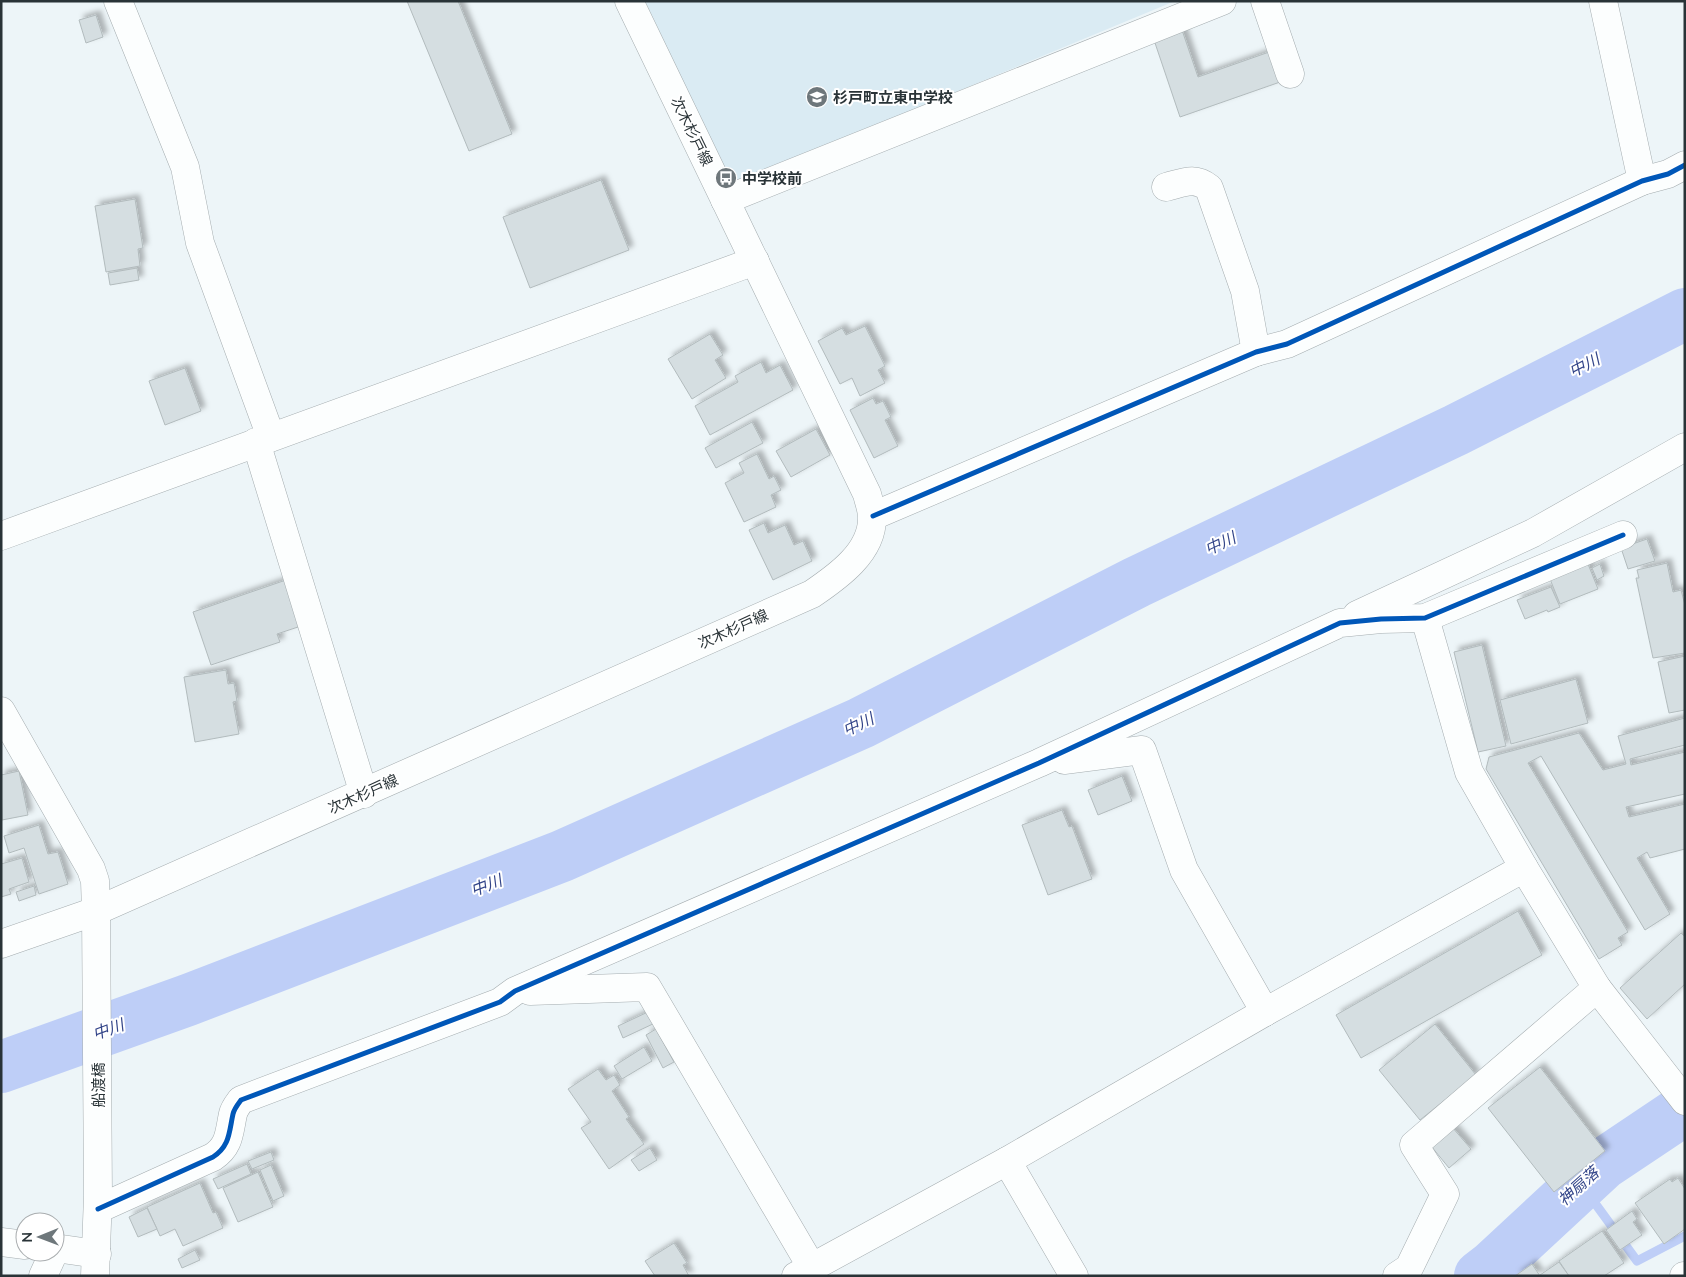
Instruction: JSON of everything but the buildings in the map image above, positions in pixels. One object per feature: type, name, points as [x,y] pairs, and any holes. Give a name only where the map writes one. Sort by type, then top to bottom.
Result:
[{"type":"street","points":[[118,1],[185,167],[200,243],[264,440],[364,794]]},
{"type":"street","name":"次木杉戸線","points":[[1,944],[96,911],[364,794],[812,594],[837,577],[860,552],[870,532],[873,516],[867,494],[629,1]]},
{"type":"street","points":[[725,200],[1222,1]]},
{"type":"street","points":[[1265,1],[1290,74]]},
{"type":"street","points":[[1603,1],[1642,181]]},
{"type":"street","points":[[873,516],[1256,352],[1287,344],[1642,181],[1668,174],[1685,165]]},
{"type":"street","points":[[1166,187],[1194,180],[1201,182],[1209,188],[1245,291],[1256,352]]},
{"type":"street","points":[[1,536],[755,261]]},
{"type":"street","points":[[65,1254],[96,1265],[98,1202],[222,1152],[231,1132],[233,1113],[241,1100],[500,1002],[515,991],[1039,763],[1533,534],[1685,447]]},
{"type":"street","points":[[1340,623],[1381,619],[1425,618],[1623,535]]},
{"type":"street","points":[[1425,618],[1469,772],[1524,868],[1597,988],[1685,1101]]},
{"type":"street","points":[[5,724],[91,869],[94,881],[96,911]]},
{"type":"street","points":[[1039,763],[1142,750],[1184,870],[1265,1012]]},
{"type":"street","points":[[515,991],[647,987],[804,1271],[1007,1161],[1265,1012],[1524,868]]},
{"type":"street","name":"船渡橋","points":[[96,911],[98,975],[98,1202]]},
{"type":"street","points":[[1397,1276],[1409,1268],[1445,1194],[1414,1145],[1597,988]]},
{"type":"street","points":[[1007,1161],[1074,1276]]},
{"type":"street","points":[[1,1242],[15,1244]]},
{"type":"street","points":[[43,1276],[49,1262]]},
{"type":"shaded area","name":"杉戸町立東中学校","points":[[645,1],[1175,1],[732,185]]},
{"type":"waterway","name":"中川","points":[[1,1067],[188,1000],[562,856],[861,723],[1137,582],[1456,430],[1685,314]]},
{"type":"waterway","name":"神扇落","points":[[1480,1276],[1603,1164],[1685,1109]]},
{"type":"waterway","points":[[1581,1184],[1637,1261],[1685,1236]]},
{"type":"cycle path","points":[[873,516],[1256,352],[1287,344],[1642,181],[1668,174],[1685,165]]},
{"type":"cycle path","points":[[98,1209],[219,1153],[226,1143],[234,1112],[241,1100],[500,1002],[515,991],[1039,763],[1340,623],[1381,619],[1425,618],[1623,535]]},
{"type":"place","name":"杉戸町立東中学校","points":[[817,97]]},
{"type":"place","name":"中学校前","points":[[726,178]]}]
